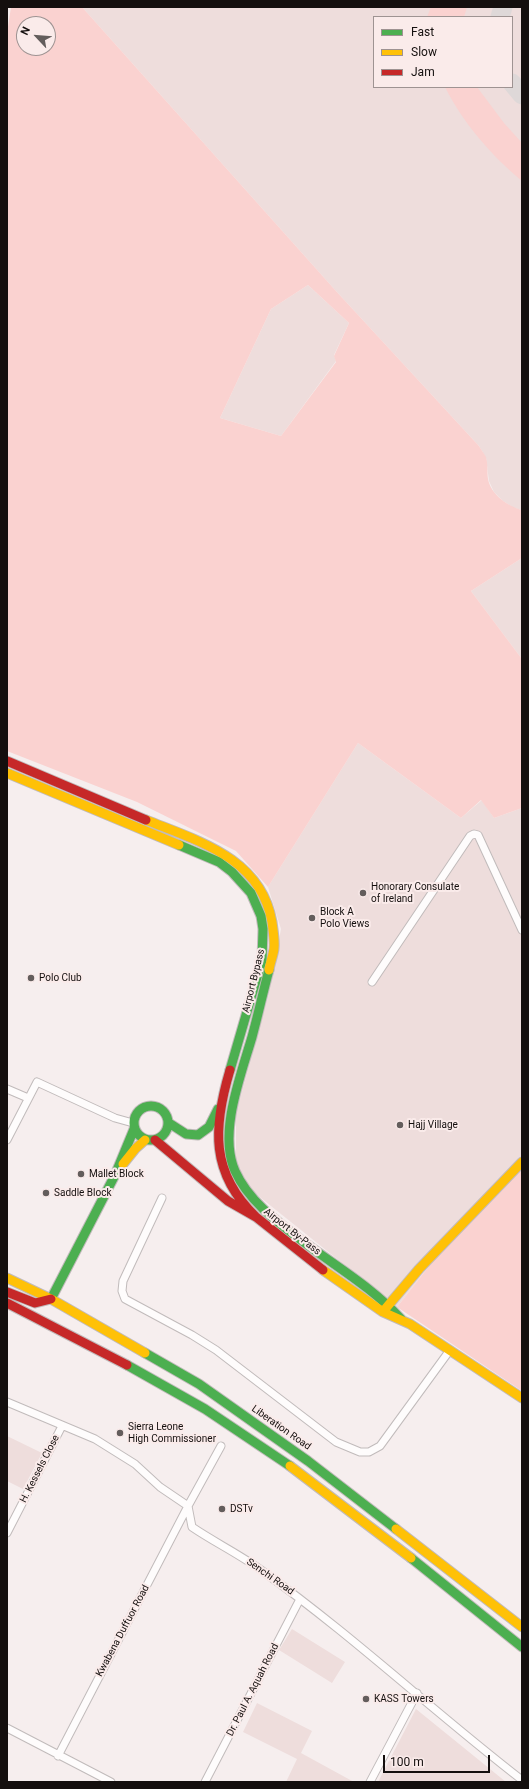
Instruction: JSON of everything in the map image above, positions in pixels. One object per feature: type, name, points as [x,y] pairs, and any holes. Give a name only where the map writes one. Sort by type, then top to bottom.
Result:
[{"type":"main road","name":"Airport Bypass","points":[[7,761],[210,846],[246,871],[257,882],[264,894],[273,923],[274,948],[235,1100],[229,1144],[233,1168],[238,1179],[256,1202],[265,1210]]},
{"type":"main road","name":"Airport Bypass","points":[[7,773],[219,862],[241,880],[250,890],[261,914],[264,941],[258,974],[222,1101],[219,1130],[220,1155],[227,1180],[236,1194],[256,1218]]},
{"type":"main road","points":[[169,1123],[186,1135],[190,1136],[202,1134],[208,1130],[212,1124],[222,1101]]},
{"type":"main road","points":[[7,1292],[35,1303],[52,1299],[115,1175],[134,1126],[135,1116],[140,1109],[147,1106],[155,1106],[162,1110],[167,1116],[169,1123],[164,1135],[150,1140],[135,1149],[115,1175]]},
{"type":"main road","points":[[134,1126],[137,1134],[150,1140]]},
{"type":"main road","name":"Airport By-Pass","points":[[150,1140],[228,1201],[256,1218],[329,1274],[383,1312],[401,1319],[522,1398]]},
{"type":"main road","points":[[383,1312],[419,1269],[522,1162]]},
{"type":"main road","name":"Airport By-Pass","points":[[265,1210],[302,1241],[389,1304],[401,1319]]},
{"type":"main road","name":"Liberation Road","points":[[7,1278],[52,1299],[206,1389],[308,1461],[522,1627]]},
{"type":"main road","points":[[7,1303],[145,1374],[231,1426],[346,1506],[522,1647]]},
{"type":"street","points":[[372,982],[470,836],[474,834],[478,835],[522,930]]},
{"type":"street","points":[[7,1140],[36,1083],[38,1082],[134,1126]]},
{"type":"street","points":[[7,1089],[28,1098]]},
{"type":"street","points":[[162,1198],[123,1281],[122,1291],[124,1299],[192,1335],[216,1350],[336,1442],[360,1452],[368,1452],[380,1446],[450,1350]]},
{"type":"street","points":[[7,1402],[95,1439],[124,1456],[160,1487],[188,1506]]},
{"type":"street","name":"H. Kessels Close","points":[[7,1533],[62,1426]]},
{"type":"street","name":"Kwabena Duffuor Road","points":[[58,1756],[188,1506],[221,1446]]},
{"type":"street","name":"Senchi Road","points":[[188,1506],[192,1527],[260,1568],[417,1693],[462,1733],[522,1780]]},
{"type":"street","name":"Dr. Paul A. Aquah Road","points":[[205,1782],[300,1599]]},
{"type":"street","points":[[370,1782],[417,1693]]},
{"type":"street","points":[[7,1728],[58,1756],[111,1782]]},
{"type":"shaded area","points":[[11,7],[82,7],[336,291],[479,446],[486,457],[488,479],[496,495],[511,506],[522,510],[522,558],[471,591],[522,659],[522,808],[494,818],[481,800],[461,818],[358,743],[268,887],[236,851],[137,802],[7,751],[7,33]],"holes":[[[308,285],[349,323],[334,356],[336,362],[281,436],[220,418],[271,309]]]},
{"type":"shaded area","points":[[82,7],[522,7],[522,510],[514,508],[503,501],[494,492],[489,481],[486,458],[479,446],[336,291]]},
{"type":"shaded area","points":[[431,7],[467,7],[464,16],[427,16]]},
{"type":"shaded area","points":[[446,88],[478,88],[504,123],[522,143],[522,181],[499,160],[479,138],[469,126]]},
{"type":"shaded area","points":[[308,285],[349,323],[334,355],[336,361],[281,436],[220,418],[271,309]]},
{"type":"shaded area","points":[[522,558],[522,659],[471,591]]},
{"type":"shaded area","points":[[358,743],[461,818],[482,800],[494,818],[522,808],[522,1160],[470,1214],[397,1307],[251,1190],[236,1162],[236,1113],[268,997],[281,929],[268,887]]},
{"type":"shaded area","points":[[522,1160],[522,1391],[397,1307],[470,1214]]},
{"type":"shaded area","points":[[7,1436],[42,1453],[23,1489],[7,1481]]},
{"type":"shaded area","points":[[292,1629],[345,1662],[332,1683],[279,1650]]},
{"type":"shaded area","points":[[257,1703],[312,1731],[301,1753],[354,1782],[286,1782],[297,1759],[243,1732]]},
{"type":"shaded area","points":[[416,1709],[506,1782],[378,1782]]},
{"type":"taxiway","points":[[500,16],[503,7]]},
{"type":"taxiway","points":[[513,84],[522,95]]},
{"type":"traffic: fast","points":[[179,845],[219,862],[232,872],[251,893],[261,916],[263,929],[262,960],[230,1070]]},
{"type":"traffic: fast","points":[[269,970],[233,1104],[229,1139],[230,1156],[235,1171],[255,1201],[301,1240],[366,1287],[390,1307],[401,1319]]},
{"type":"traffic: fast","points":[[148,1106],[154,1106],[158,1107],[165,1113],[168,1123],[167,1130],[161,1137],[154,1140],[148,1140],[144,1139],[137,1133],[134,1126],[134,1120],[135,1116],[141,1109],[148,1106]]},
{"type":"traffic: fast","points":[[169,1123],[186,1134],[198,1135],[209,1127],[218,1109]]},
{"type":"traffic: fast","points":[[51,1299],[115,1175],[134,1129]]},
{"type":"traffic: fast","points":[[145,1353],[199,1384],[308,1461],[396,1529]]},
{"type":"traffic: fast","points":[[127,1365],[205,1409],[290,1466]]},
{"type":"traffic: fast","points":[[411,1558],[522,1647]]},
{"type":"traffic: slow","points":[[7,773],[179,845]]},
{"type":"traffic: slow","points":[[146,820],[186,836],[224,855],[241,867],[255,882],[266,900],[272,922],[274,952],[269,970]]},
{"type":"traffic: slow","points":[[123,1164],[135,1149],[145,1140]]},
{"type":"traffic: slow","points":[[386,1308],[419,1269],[522,1162]]},
{"type":"traffic: slow","points":[[323,1270],[383,1312],[410,1324],[522,1398]]},
{"type":"traffic: slow","points":[[7,1278],[51,1299],[145,1353]]},
{"type":"traffic: slow","points":[[290,1466],[411,1558]]},
{"type":"traffic: slow","points":[[396,1529],[522,1627]]},
{"type":"traffic: jam","points":[[7,761],[146,820]]},
{"type":"traffic: jam","points":[[230,1070],[220,1111],[219,1148],[223,1166],[230,1183],[241,1200],[256,1217]]},
{"type":"traffic: jam","points":[[155,1140],[228,1201],[256,1217],[323,1270]]},
{"type":"traffic: jam","points":[[7,1292],[35,1303],[51,1299]]},
{"type":"traffic: jam","points":[[7,1303],[127,1365]]},
{"type":"place","name":"Honorary Consulate of Ireland","points":[[363,893]]},
{"type":"place","name":"Block A Polo Views","points":[[312,918]]},
{"type":"place","name":"Polo Club","points":[[31,978]]},
{"type":"place","name":"Hajj Village","points":[[400,1125]]},
{"type":"place","name":"Mallet Block","points":[[81,1174]]},
{"type":"place","name":"Saddle Block","points":[[46,1193]]},
{"type":"place","name":"Sierra Leone High Commissioner","points":[[120,1433]]},
{"type":"place","name":"DSTv","points":[[222,1509]]},
{"type":"place","name":"KASS Towers","points":[[366,1699]]}]
